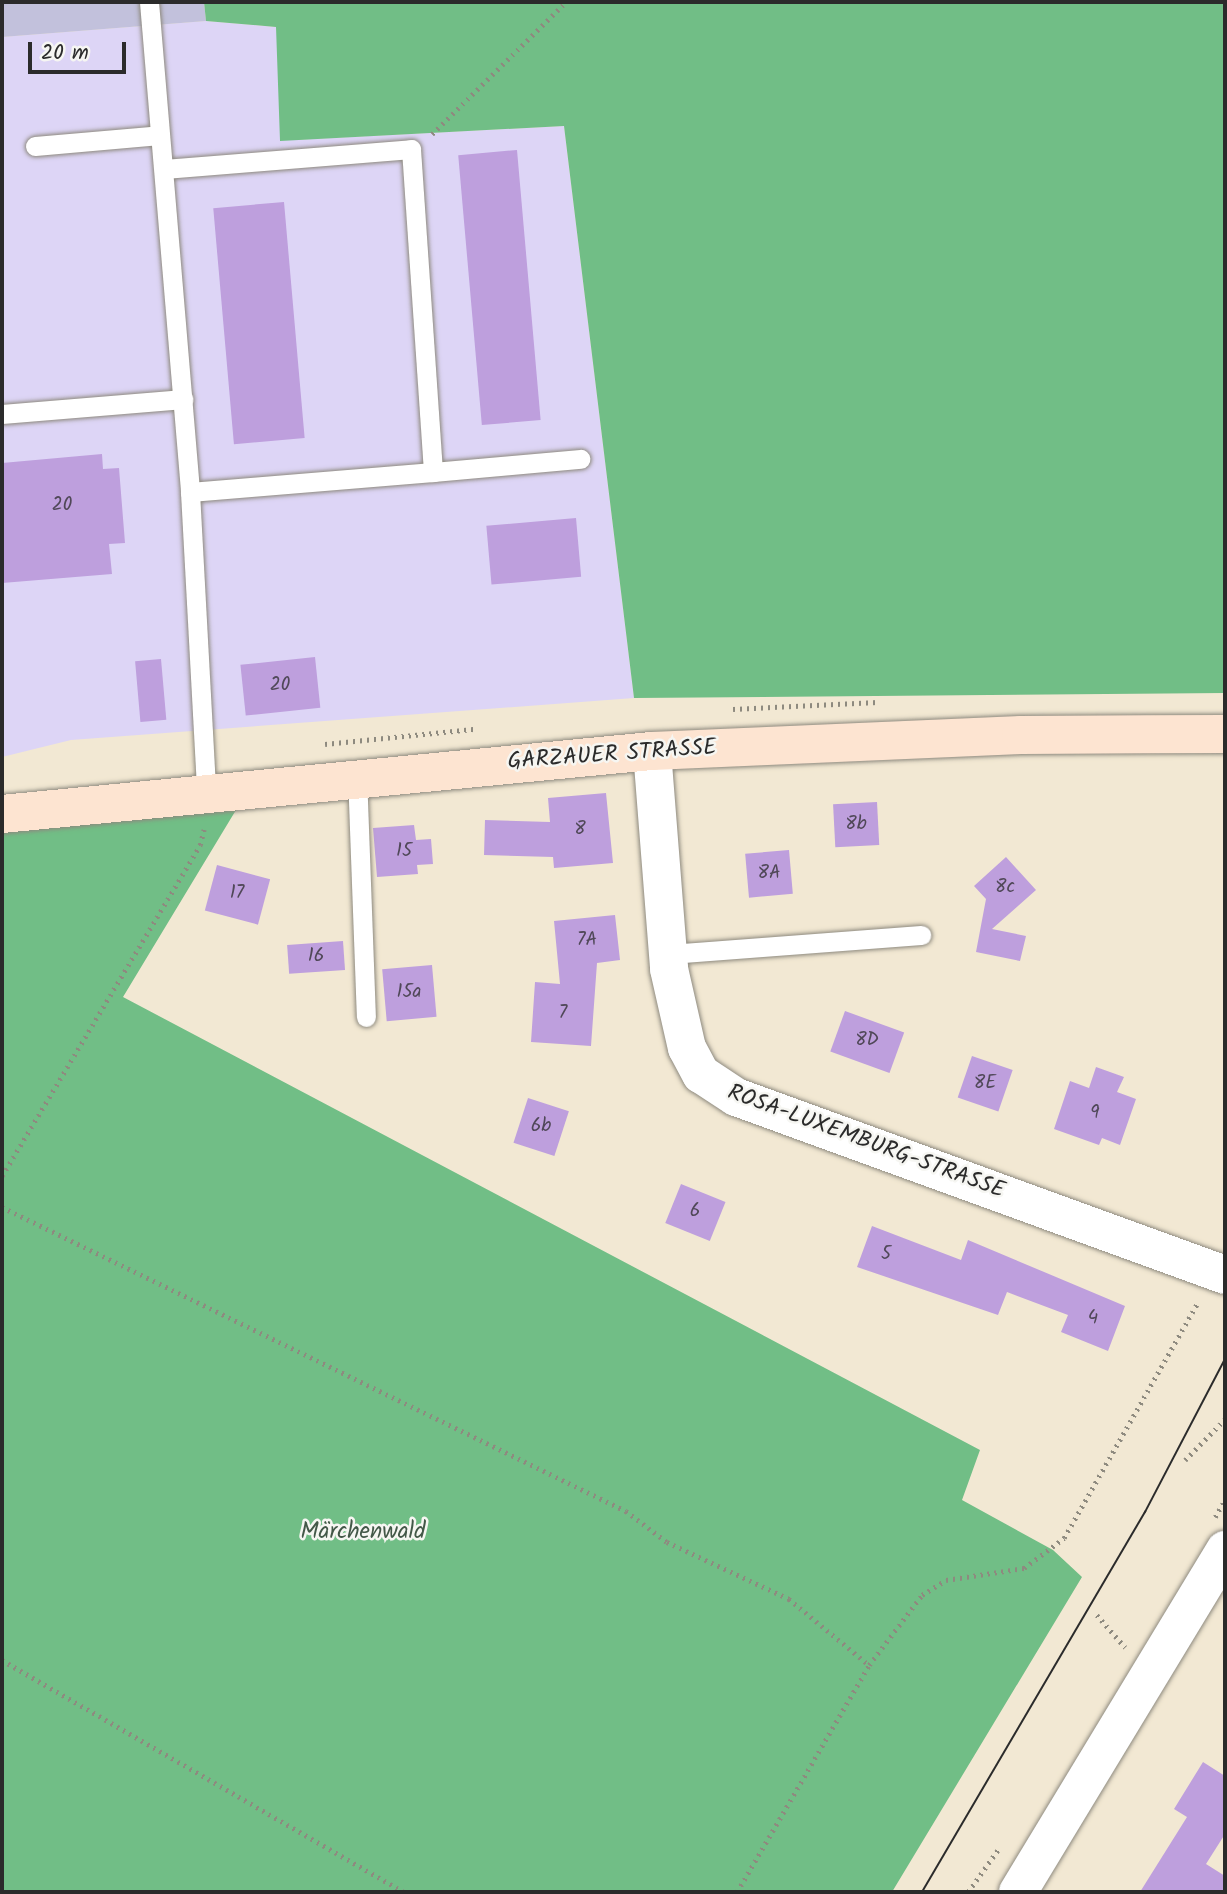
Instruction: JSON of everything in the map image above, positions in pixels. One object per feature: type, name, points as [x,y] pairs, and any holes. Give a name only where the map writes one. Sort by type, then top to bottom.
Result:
[{"type":"street","name":"GARZAUER STRASSE","points":[[2,814],[357,774],[652,751],[1021,735],[1225,734]]},
{"type":"street","name":"ROSA-LUXEMBURG-STRASSE","points":[[652,751],[669,954],[687,1048],[714,1085],[1212,1270]]},
{"type":"street","points":[[1018,1892],[1225,1550]]},
{"type":"lane","points":[[149,2],[190,492],[206,789]]},
{"type":"lane","points":[[35,146],[160,135]]},
{"type":"lane","points":[[164,169],[411,149],[433,471]]},
{"type":"lane","points":[[2,414],[183,399]]},
{"type":"lane","points":[[190,492],[580,459]]},
{"type":"lane","points":[[357,774],[366,1017]]},
{"type":"lane","points":[[669,954],[921,935]]},
{"type":"path","points":[[411,149],[445,125],[566,2]]},
{"type":"path","points":[[2,1176],[201,845],[206,789]]},
{"type":"path","points":[[2,1207],[625,1511],[667,1542],[789,1599],[869,1665]]},
{"type":"path","points":[[737,1892],[869,1665],[922,1595],[946,1580],[1024,1568],[1064,1538],[1199,1301],[1212,1270]]},
{"type":"path","points":[[1185,1460],[1225,1419]]},
{"type":"path","points":[[2,1661],[404,1892]]},
{"type":"shaded area","points":[[2,2],[204,2],[206,21],[2,37]]},
{"type":"shaded area","points":[[206,21],[276,27],[292,140],[564,126],[634,698],[71,740],[2,757],[2,37]]},
{"type":"green space","points":[[204,2],[1225,2],[1225,693],[634,698],[564,126],[280,141],[276,27],[206,21]]},
{"type":"green space","name":"Märchenwald","points":[[236,810],[123,997],[980,1450],[962,1500],[1053,1550],[1082,1577],[892,1892],[2,1892],[2,832]]},
{"type":"building","points":[[517,150],[541,420],[482,425],[458,155]]},
{"type":"building","points":[[284,202],[305,438],[234,444],[213,208]]},
{"type":"building","points":[[102,454],[103,469],[119,468],[125,543],[109,544],[112,574],[2,583],[2,463]]},
{"type":"building","points":[[576,518],[581,577],[491,585],[486,526]]},
{"type":"building","points":[[315,657],[320,708],[246,716],[240,665]]},
{"type":"building","points":[[161,659],[166,720],[140,722],[135,661]]},
{"type":"building","points":[[606,793],[613,863],[554,868],[553,857],[484,855],[485,820],[550,822],[548,798]]},
{"type":"building","points":[[877,802],[879,845],[835,847],[833,804]]},
{"type":"building","points":[[414,825],[416,840],[431,839],[433,864],[417,865],[418,874],[377,877],[373,828]]},
{"type":"building","points":[[789,850],[793,894],[749,898],[745,854]]},
{"type":"building","points":[[1006,857],[1036,890],[992,929],[1026,936],[1020,961],[976,952],[986,899],[974,886]]},
{"type":"building","points":[[217,865],[270,879],[258,925],[205,910]]},
{"type":"building","points":[[615,915],[620,960],[597,963],[591,1046],[531,1042],[535,982],[560,984],[554,921]]},
{"type":"building","points":[[343,941],[345,970],[289,974],[287,945]]},
{"type":"building","points":[[432,965],[437,1017],[387,1021],[382,969]]},
{"type":"building","points":[[845,1011],[904,1033],[889,1073],[830,1051]]},
{"type":"building","points":[[972,1056],[1013,1070],[998,1112],[958,1098]]},
{"type":"building","points":[[1096,1067],[1124,1077],[1117,1092],[1136,1099],[1120,1145],[1102,1138],[1099,1145],[1054,1129],[1070,1081],[1089,1088]]},
{"type":"building","points":[[528,1098],[569,1111],[554,1156],[513,1143]]},
{"type":"building","points":[[681,1184],[726,1202],[710,1241],[665,1223]]},
{"type":"building","points":[[872,1226],[961,1260],[968,1240],[1125,1306],[1108,1351],[1061,1332],[1068,1315],[1007,1292],[998,1315],[857,1267]]},
{"type":"building","points":[[1203,1762],[1225,1776],[1225,1834],[1206,1864],[1225,1876],[1225,1892],[1140,1892],[1187,1817],[1174,1809]]},
{"type":"tram line","points":[[922,1892],[1145,1512],[1225,1359]]}]
